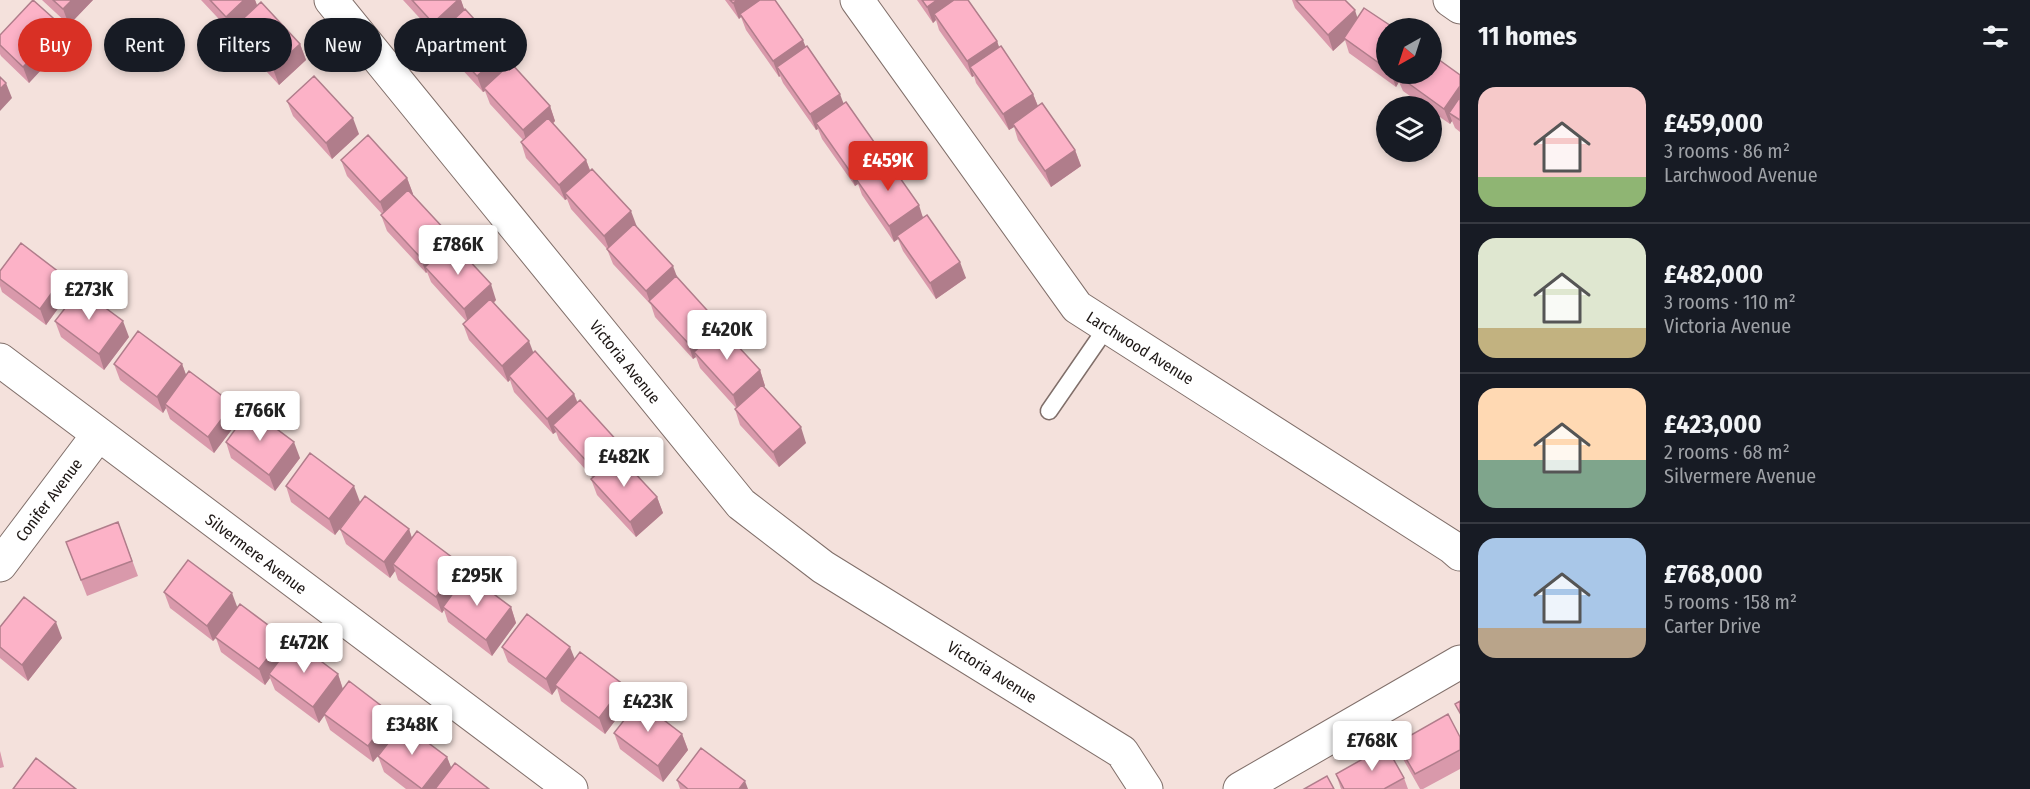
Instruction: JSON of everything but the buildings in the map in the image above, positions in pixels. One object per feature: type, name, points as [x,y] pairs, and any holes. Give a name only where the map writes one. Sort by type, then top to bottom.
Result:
[{"type":"street","name":"Victoria Avenue","points":[[332,0],[741,504],[823,567],[1122,752],[1146,789]]},
{"type":"street","name":"Larchwood Avenue","points":[[857,0],[1077,307],[1460,554]]},
{"type":"street","points":[[1450,0],[1460,7]]},
{"type":"street","name":"Silvermere Avenue","points":[[0,360],[571,789]]},
{"type":"street","name":"Conifer Avenue","points":[[0,565],[98,435]]},
{"type":"street","points":[[1240,789],[1460,662]]},
{"type":"lane","points":[[1049,411],[1107,327]]}]
